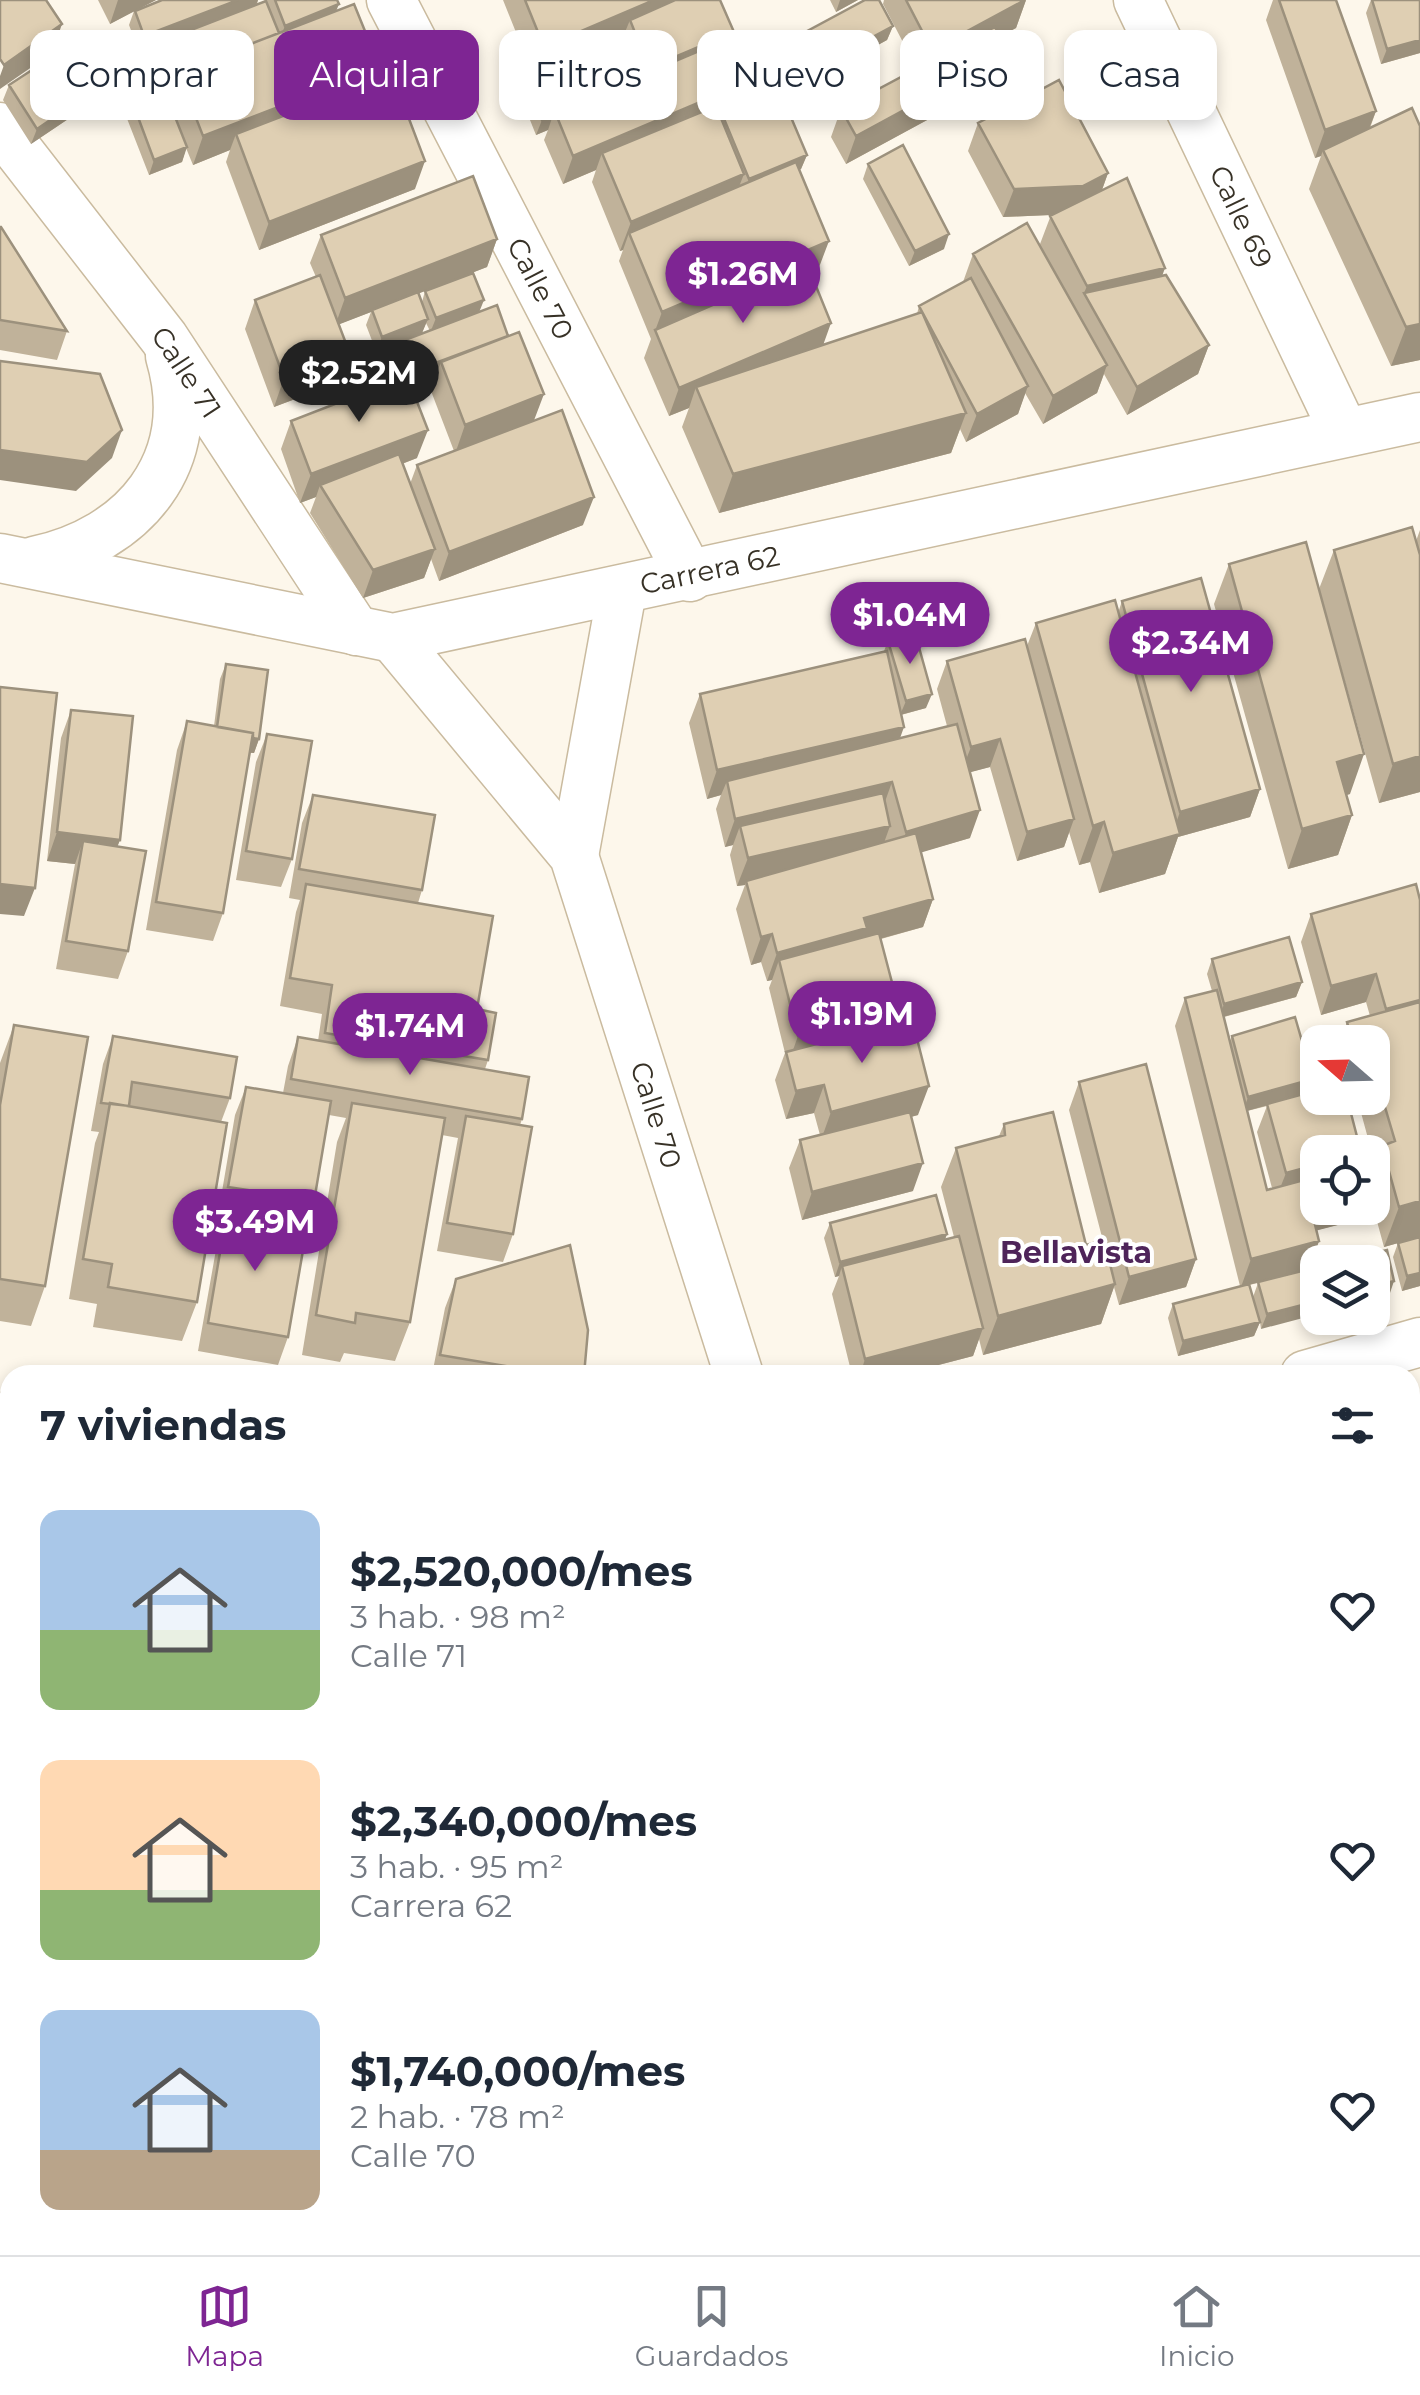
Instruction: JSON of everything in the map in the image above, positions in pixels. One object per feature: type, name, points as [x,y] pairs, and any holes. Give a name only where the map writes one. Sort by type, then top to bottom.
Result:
[{"type":"street","name":"Calle 70","points":[[391,0],[690,577]]},
{"type":"street","name":"Calle 69","points":[[1138,0],[1344,432]]},
{"type":"street","name":"Calle 71","points":[[0,127],[164,338],[374,635]]},
{"type":"street","points":[[15,560],[73,552],[112,532],[144,503],[166,466],[177,423],[177,380],[164,338]]},
{"type":"street","name":"Carrera 62","points":[[15,560],[374,635],[690,577],[1420,417]]},
{"type":"street","name":"Calle 70","points":[[574,856],[622,591]]},
{"type":"street","name":"Calle 70","points":[[374,635],[574,856],[736,1365]]},
{"type":"street","points":[[1341,1365],[1420,1342]]},
{"type":"building","points":[[0,0],[46,0],[62,24],[54,30],[30,30],[30,47],[4,65],[0,59]]},
{"type":"building","points":[[162,0],[238,0],[160,30],[142,30],[135,11]]},
{"type":"building","points":[[275,0],[337,0],[339,4],[285,26]]},
{"type":"building","points":[[525,0],[654,0],[584,30],[537,30]]},
{"type":"building","points":[[675,0],[720,0],[733,30],[697,30],[697,48],[677,56],[677,30],[634,30],[630,20]]},
{"type":"building","points":[[865,0],[879,0],[893,26],[880,33],[809,30]]},
{"type":"building","points":[[906,0],[1025,0],[969,30],[922,30]]},
{"type":"building","points":[[1279,0],[1336,0],[1376,111],[1325,130]]},
{"type":"building","points":[[1372,0],[1420,0],[1420,40],[1387,49]]},
{"type":"building","points":[[266,1],[278,30],[254,43],[254,30],[191,30]]},
{"type":"building","points":[[354,4],[365,30],[287,30]]},
{"type":"building","points":[[274,35],[274,109],[254,116],[254,43]]},
{"type":"building","points":[[697,52],[697,103],[677,112],[677,60]]},
{"type":"building","points":[[30,71],[30,118],[9,85]]},
{"type":"building","points":[[900,78],[900,112],[856,136],[847,120],[880,120],[880,88]]},
{"type":"building","points":[[1059,80],[1064,89],[1064,120],[1080,120],[1108,173],[1083,186],[1014,189],[978,123],[1044,120],[1044,88]]},
{"type":"building","points":[[1412,108],[1420,126],[1420,324],[1406,327],[1323,150]]},
{"type":"building","points":[[697,114],[697,120],[722,120],[744,174],[631,222],[602,153]]},
{"type":"building","points":[[274,119],[409,120],[425,161],[269,222],[236,134]]},
{"type":"building","points":[[31,120],[50,120],[37,129]]},
{"type":"building","points":[[139,120],[176,120],[187,147],[154,160]]},
{"type":"building","points":[[197,120],[245,120],[203,136]]},
{"type":"building","points":[[558,120],[658,120],[573,156]]},
{"type":"building","points":[[724,120],[792,120],[807,155],[749,179]]},
{"type":"building","points":[[903,145],[949,234],[915,251],[868,164]]},
{"type":"building","points":[[796,162],[829,241],[662,312],[629,233]]},
{"type":"building","points":[[473,176],[497,239],[345,298],[321,235]]},
{"type":"building","points":[[1127,178],[1165,268],[1087,286],[1050,216]]},
{"type":"building","points":[[1027,223],[1107,365],[1053,396],[973,254]]},
{"type":"building","points":[[1,227],[67,331],[0,320]]},
{"type":"building","points":[[807,264],[831,323],[679,388],[655,330]]},
{"type":"building","points":[[473,273],[484,300],[436,318],[425,291]]},
{"type":"building","points":[[320,275],[350,354],[284,378],[255,300]]},
{"type":"building","points":[[1166,275],[1209,345],[1137,387],[1084,293]]},
{"type":"building","points":[[971,278],[1028,386],[977,414],[919,306]]},
{"type":"building","points":[[418,292],[428,319],[382,337],[372,310]]},
{"type":"building","points":[[497,305],[508,336],[379,384],[368,354]]},
{"type":"building","points":[[922,312],[966,413],[733,474],[696,387]]},
{"type":"building","points":[[519,332],[544,394],[465,425],[441,362]]},
{"type":"building","points":[[0,361],[100,374],[122,430],[87,462],[0,450]]},
{"type":"building","points":[[407,376],[428,430],[311,474],[291,421]]},
{"type":"building","points":[[562,410],[594,497],[449,552],[417,465]]},
{"type":"building","points":[[399,454],[435,549],[373,570],[320,485]]},
{"type":"building","points":[[1412,527],[1420,555],[1420,756],[1393,764],[1334,550]]},
{"type":"building","points":[[1306,542],[1364,754],[1337,762],[1352,815],[1302,829],[1229,564]]},
{"type":"building","points":[[1201,578],[1260,789],[1180,812],[1122,601]]},
{"type":"building","points":[[1115,600],[1180,834],[1113,853],[1104,822],[1093,826],[1036,623]]},
{"type":"building","points":[[915,633],[932,694],[906,701],[888,641]]},
{"type":"building","points":[[1025,639],[1074,819],[1027,832],[1000,739],[971,747],[947,661]]},
{"type":"building","points":[[887,651],[904,727],[717,770],[700,694]]},
{"type":"building","points":[[226,664],[268,670],[259,739],[253,738],[253,733],[217,727]]},
{"type":"building","points":[[0,687],[57,693],[35,888],[0,884]]},
{"type":"building","points":[[71,710],[133,716],[120,840],[57,832]]},
{"type":"building","points":[[187,721],[253,733],[223,913],[156,902]]},
{"type":"building","points":[[957,724],[980,810],[906,832],[892,782],[735,819],[727,781]]},
{"type":"building","points":[[267,734],[312,741],[292,859],[246,851]]},
{"type":"building","points":[[883,793],[890,826],[748,858],[740,826]]},
{"type":"building","points":[[313,795],[435,815],[422,890],[299,869]]},
{"type":"building","points":[[916,833],[933,899],[864,918],[867,928],[777,953],[772,934],[761,937],[746,881]]},
{"type":"building","points":[[83,841],[146,851],[128,951],[66,941]]},
{"type":"building","points":[[306,884],[493,916],[477,1009],[496,1013],[488,1060],[325,1033],[332,985],[290,978]]},
{"type":"building","points":[[1416,884],[1420,900],[1420,1000],[1386,1009],[1376,974],[1331,986],[1311,914]]},
{"type":"building","points":[[879,933],[899,1009],[798,1036],[779,960]]},
{"type":"building","points":[[1289,937],[1302,982],[1224,1004],[1212,959]]},
{"type":"building","points":[[1217,990],[1267,1190],[1300,1181],[1300,1225],[1315,1225],[1319,1241],[1251,1259],[1185,998]]},
{"type":"building","points":[[1420,1002],[1420,1201],[1399,1207],[1390,1175],[1390,1143],[1395,1141],[1387,1115],[1390,1025],[1347,1022]]},
{"type":"building","points":[[1295,1017],[1300,1034],[1300,1083],[1248,1097],[1232,1036]]},
{"type":"building","points":[[912,1019],[929,1086],[831,1112],[824,1085],[796,1091],[786,1052]]},
{"type":"building","points":[[14,1025],[88,1037],[45,1286],[0,1279],[0,1105]]},
{"type":"building","points":[[113,1036],[237,1057],[230,1098],[132,1082],[129,1106],[101,1103]]},
{"type":"building","points":[[298,1037],[529,1077],[522,1119],[291,1079]]},
{"type":"building","points":[[1146,1064],[1196,1259],[1129,1277],[1079,1082]]},
{"type":"building","points":[[246,1087],[331,1101],[310,1225],[264,1217],[268,1193],[228,1187]]},
{"type":"building","points":[[1300,1095],[1300,1115],[1351,1115],[1357,1135],[1300,1135],[1300,1169],[1286,1173],[1267,1104]]},
{"type":"building","points":[[110,1103],[227,1123],[197,1302],[108,1287],[112,1264],[83,1259]]},
{"type":"building","points":[[352,1103],[445,1118],[410,1322],[356,1313],[355,1323],[316,1315]]},
{"type":"building","points":[[910,1112],[923,1163],[812,1192],[800,1140]]},
{"type":"building","points":[[1053,1112],[1086,1245],[1104,1240],[1115,1284],[998,1316],[956,1148],[1005,1135],[1004,1124]]},
{"type":"building","points":[[466,1116],[532,1127],[513,1234],[447,1223]]},
{"type":"building","points":[[230,1194],[259,1199],[254,1230],[305,1239],[288,1337],[208,1323]]},
{"type":"building","points":[[936,1195],[947,1234],[840,1262],[830,1223]]},
{"type":"building","points":[[959,1236],[983,1328],[865,1359],[842,1266]]},
{"type":"building","points":[[1420,1237],[1420,1273],[1407,1276],[1398,1243]]},
{"type":"building","points":[[570,1245],[588,1330],[585,1365],[500,1365],[440,1355],[456,1279]]},
{"type":"building","points":[[1300,1272],[1300,1306],[1267,1314],[1258,1282]]},
{"type":"building","points":[[1249,1284],[1260,1322],[1183,1341],[1173,1304]]},
{"type":"district","name":"Bellavista","points":[[1076,1252]]}]
